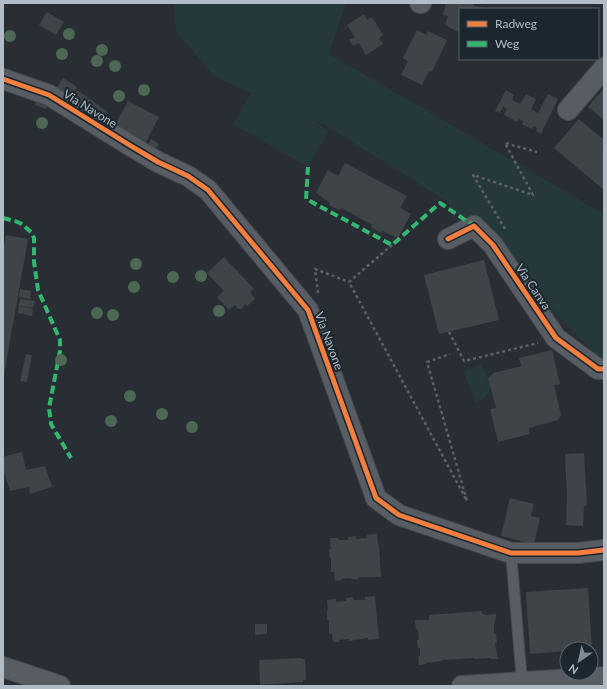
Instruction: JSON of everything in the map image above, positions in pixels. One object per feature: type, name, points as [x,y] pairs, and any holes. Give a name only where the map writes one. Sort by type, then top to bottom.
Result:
[{"type":"street","points":[[568,110],[604,68]]},
{"type":"street","name":"Via Navone","points":[[3,79],[49,95],[158,162],[188,176],[208,190],[308,310],[376,498],[399,515],[511,553],[578,553],[604,550]]},
{"type":"street","name":"Via Canva","points":[[448,239],[474,226],[493,245],[556,338],[598,369],[604,369]]},
{"type":"street","points":[[3,666],[60,686]]},
{"type":"street","points":[[462,686],[604,677]]},
{"type":"lane","points":[[511,553],[522,681]]},
{"type":"path","points":[[509,234],[473,174],[534,195],[505,143],[537,152]]},
{"type":"path","points":[[392,245],[349,282],[467,501],[427,362],[450,354]]},
{"type":"path","points":[[449,332],[464,361],[556,338]]},
{"type":"green space","points":[[174,3],[346,3],[329,54],[604,214],[604,359],[600,359],[445,200],[325,125],[309,118],[329,131],[308,167],[233,124],[251,93],[214,76],[176,31]]},
{"type":"green space","points":[[482,364],[491,387],[485,397],[476,403],[463,370]]},
{"type":"building","points":[[446,3],[474,3],[473,5],[484,8],[459,8],[459,32],[445,25],[448,16],[443,15]]},
{"type":"building","points":[[47,12],[64,22],[56,35],[39,25]]},
{"type":"building","points":[[364,14],[367,20],[372,17],[383,35],[379,38],[383,44],[366,55],[359,43],[353,46],[349,40],[355,37],[347,25]]},
{"type":"building","points":[[417,30],[427,35],[428,31],[447,40],[432,72],[429,71],[422,85],[401,75],[408,61],[403,58]]},
{"type":"building","points":[[63,78],[77,87],[70,99],[55,90]]},
{"type":"building","points":[[604,88],[604,120],[588,107]]},
{"type":"building","points":[[77,90],[107,111],[98,124],[68,103]]},
{"type":"building","points":[[506,90],[514,95],[512,100],[520,104],[526,94],[536,99],[531,109],[538,113],[548,94],[558,99],[541,134],[536,131],[537,128],[533,126],[532,129],[522,124],[523,121],[519,119],[517,122],[504,115],[507,109],[503,106],[500,113],[495,111]]},
{"type":"building","points":[[37,98],[49,101],[46,109],[35,105]]},
{"type":"building","points":[[128,101],[159,117],[146,142],[115,125]]},
{"type":"building","points":[[579,119],[604,140],[602,146],[604,147],[604,190],[554,148]]},
{"type":"building","points":[[151,139],[159,144],[152,154],[145,149]]},
{"type":"building","points":[[345,163],[407,196],[400,208],[411,214],[398,238],[382,231],[381,233],[371,227],[372,225],[356,216],[341,208],[339,210],[329,205],[330,203],[316,193],[328,170],[338,176]]},
{"type":"building","points":[[6,235],[28,239],[4,375],[3,250]]},
{"type":"building","points":[[224,257],[254,289],[250,292],[255,299],[247,306],[244,303],[242,309],[238,309],[235,305],[229,310],[217,297],[224,291],[207,273]]},
{"type":"building","points":[[484,260],[499,320],[439,334],[424,275]]},
{"type":"building","points":[[20,289],[31,291],[30,299],[19,297]]},
{"type":"building","points":[[20,299],[35,301],[33,308],[19,306]]},
{"type":"building","points":[[19,306],[33,309],[32,316],[18,313]]},
{"type":"building","points":[[552,350],[560,384],[554,385],[561,415],[558,420],[529,428],[530,434],[498,442],[490,409],[496,408],[488,378],[494,373],[521,366],[519,358]]},
{"type":"building","points":[[26,354],[32,355],[27,382],[20,381]]},
{"type":"building","points":[[22,452],[26,470],[45,466],[52,487],[30,494],[29,487],[10,491],[5,475],[3,475],[3,457]]},
{"type":"building","points":[[584,453],[587,506],[584,506],[583,526],[566,525],[567,497],[565,454]]},
{"type":"building","points":[[510,498],[534,504],[531,516],[540,518],[534,544],[501,536]]},
{"type":"building","points":[[377,534],[381,577],[359,577],[359,579],[351,578],[335,581],[334,572],[331,572],[331,558],[329,549],[331,549],[330,538],[348,540],[348,537],[356,536],[356,539],[367,538],[367,535]]},
{"type":"building","points":[[588,588],[591,641],[559,641],[559,652],[530,654],[526,592]]},
{"type":"building","points":[[375,596],[379,639],[368,640],[368,638],[349,641],[349,639],[339,640],[340,642],[333,642],[332,634],[329,634],[329,620],[327,620],[327,600],[336,599],[336,602],[346,601],[346,598],[353,597],[354,600],[365,600],[365,597]]},
{"type":"building","points":[[482,611],[482,614],[485,615],[496,614],[494,634],[496,634],[497,643],[495,643],[498,659],[474,658],[442,660],[419,665],[418,655],[420,656],[420,648],[418,648],[418,630],[416,629],[415,620],[429,620],[429,615]]},
{"type":"building","points":[[255,624],[267,624],[267,634],[255,635]]},
{"type":"building","points":[[305,659],[306,680],[303,680],[303,682],[260,685],[259,660]]},
{"type":"marked path","points":[[308,167],[306,199],[392,245],[440,203],[474,226]]},
{"type":"marked path","points":[[3,218],[22,224],[31,232],[34,238],[34,262],[38,290],[60,340],[60,351],[49,408],[51,424],[71,458]]},
{"type":"cycle path","points":[[3,79],[49,95],[158,162],[188,176],[208,190],[308,310],[376,498],[399,515],[511,553],[578,553],[604,550]]},
{"type":"cycle path","points":[[448,239],[474,226],[493,245],[556,338],[598,369],[604,369]]}]
